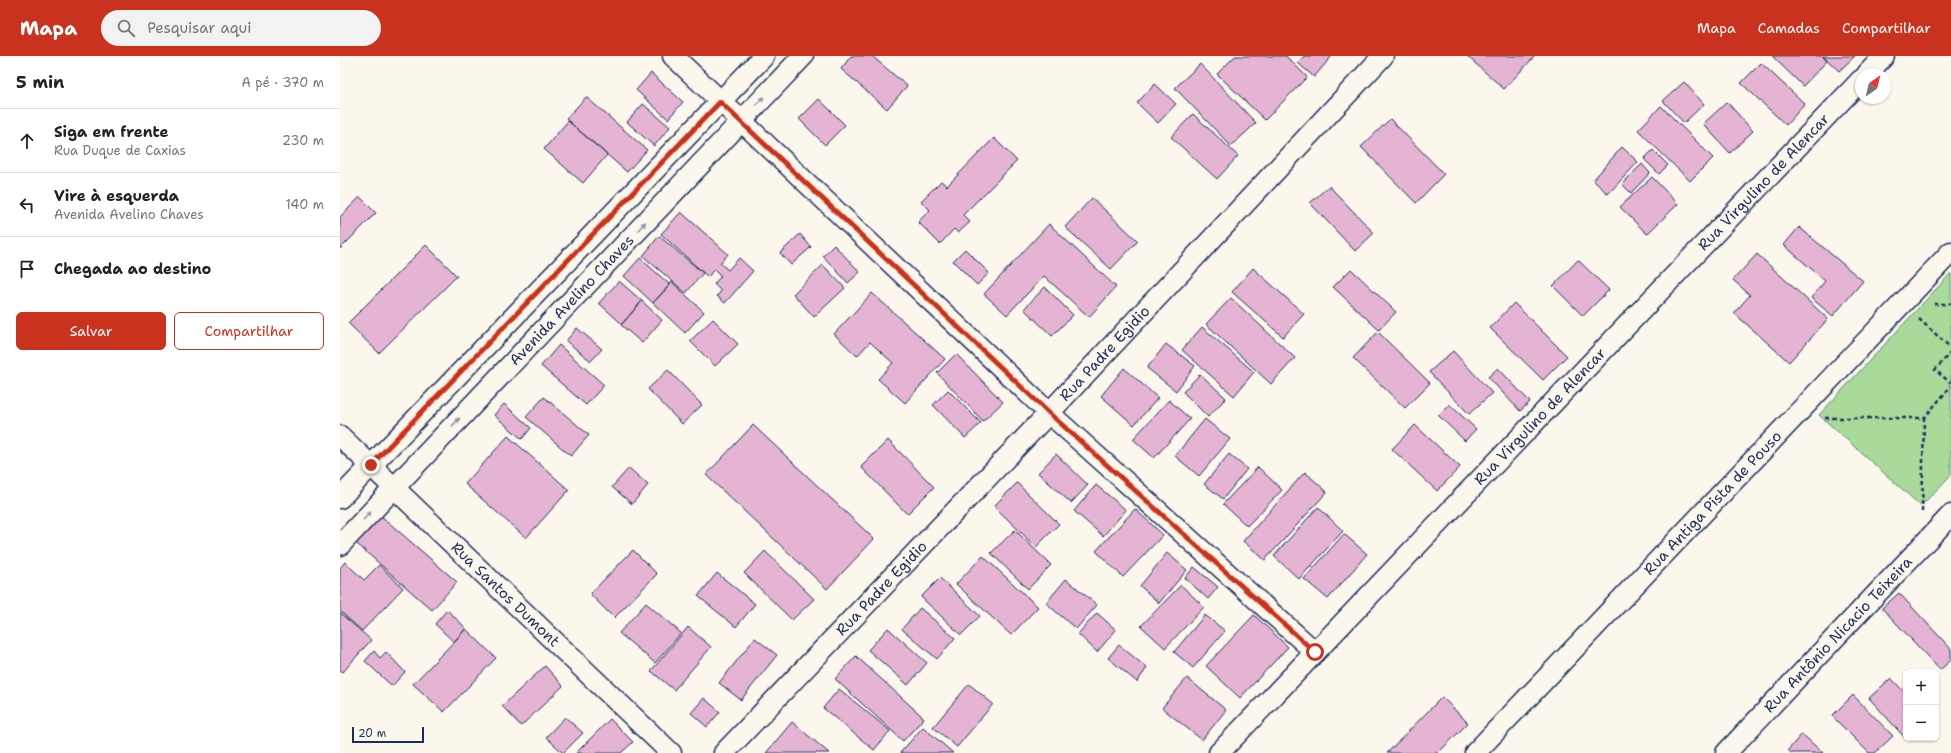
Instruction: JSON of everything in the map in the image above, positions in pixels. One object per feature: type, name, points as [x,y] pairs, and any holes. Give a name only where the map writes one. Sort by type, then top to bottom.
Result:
[{"type":"street","points":[[673,56],[1049,413],[1315,652]]},
{"type":"street","name":"Avenida Avelino Chaves","points":[[340,498],[764,56]]},
{"type":"street","name":"Avenida Avelino Chaves","points":[[340,545],[740,121],[804,56]]},
{"type":"street","name":"Rua Padre Egidio","points":[[724,753],[1049,413],[1383,56]]},
{"type":"street","points":[[1873,68],[1884,56]]},
{"type":"street","name":"Rua Virgulino de Alencar","points":[[1219,753],[1855,86]]},
{"type":"street","name":"Rua Antiga Pista de Pouso","points":[[1474,753],[1951,252]]},
{"type":"street","name":"Rua Santos Dumont","points":[[340,436],[671,753]]},
{"type":"street","name":"Rua Antônio Nicacio Teixeira","points":[[1726,753],[1921,547],[1947,527]]},
{"type":"path","points":[[1902,304],[1951,348]]},
{"type":"path","points":[[1921,547],[1924,418],[1951,384],[1935,370],[1951,352]]},
{"type":"path","points":[[1793,418],[1924,418]]},
{"type":"green space","points":[[1951,273],[1951,475],[1921,506],[1819,415]]},
{"type":"building","points":[[851,56],[872,56],[907,86],[887,109],[841,69]]},
{"type":"building","points":[[1235,56],[1286,56],[1307,77],[1265,120],[1217,74]]},
{"type":"building","points":[[1304,56],[1332,56],[1314,77],[1298,63]]},
{"type":"building","points":[[1467,56],[1533,56],[1534,57],[1504,89]]},
{"type":"building","points":[[1772,56],[1822,56],[1827,61],[1803,86]]},
{"type":"building","points":[[1823,56],[1855,56],[1839,71]]},
{"type":"building","points":[[1761,63],[1805,104],[1786,125],[1741,83]]},
{"type":"building","points":[[1200,64],[1256,123],[1231,146],[1175,88]]},
{"type":"building","points":[[651,73],[683,102],[668,119],[636,90]]},
{"type":"building","points":[[1684,82],[1704,104],[1684,123],[1663,101]]},
{"type":"building","points":[[1155,84],[1176,104],[1158,123],[1137,103]]},
{"type":"building","points":[[586,97],[647,150],[627,172],[566,119]]},
{"type":"building","points":[[819,99],[845,125],[825,145],[799,119]]},
{"type":"building","points":[[1727,102],[1753,131],[1730,153],[1703,124]]},
{"type":"building","points":[[643,104],[670,127],[654,146],[627,122]]},
{"type":"building","points":[[1661,106],[1713,158],[1690,181],[1638,130]]},
{"type":"building","points":[[1193,114],[1238,156],[1217,179],[1171,137]]},
{"type":"building","points":[[1390,119],[1444,174],[1416,203],[1361,147]]},
{"type":"building","points":[[568,121],[607,155],[583,183],[544,149]]},
{"type":"building","points":[[994,138],[1017,161],[963,215],[970,222],[958,233],[954,229],[940,244],[918,222],[930,210],[921,201],[941,181],[947,186]]},
{"type":"building","points":[[1622,147],[1638,162],[1608,194],[1593,180]]},
{"type":"building","points":[[1653,150],[1668,165],[1659,174],[1644,159]]},
{"type":"building","points":[[1642,164],[1650,173],[1631,193],[1622,184]]},
{"type":"building","points":[[1652,177],[1678,204],[1647,234],[1620,207]]},
{"type":"building","points":[[1329,186],[1374,233],[1355,251],[1310,203]]},
{"type":"building","points":[[360,197],[376,213],[340,249],[340,217]]},
{"type":"building","points":[[1092,198],[1138,241],[1111,269],[1065,227]]},
{"type":"building","points":[[681,212],[728,254],[720,263],[728,270],[739,258],[753,271],[725,303],[717,296],[721,291],[714,284],[721,276],[714,269],[708,277],[661,234]]},
{"type":"building","points":[[1049,224],[1116,287],[1089,317],[1044,276],[1007,315],[984,294]]},
{"type":"building","points":[[1799,227],[1863,281],[1833,316],[1811,298],[1825,281],[1784,245]]},
{"type":"building","points":[[800,234],[811,247],[791,265],[780,253]]},
{"type":"building","points":[[659,236],[703,273],[686,293],[643,256]]},
{"type":"building","points":[[426,245],[457,276],[379,353],[348,323]]},
{"type":"building","points":[[834,245],[860,272],[848,283],[823,256]]},
{"type":"building","points":[[965,249],[989,273],[977,285],[953,261]]},
{"type":"building","points":[[1757,254],[1828,319],[1789,362],[1734,313],[1750,295],[1733,280]]},
{"type":"building","points":[[640,258],[670,285],[653,303],[624,276]]},
{"type":"building","points":[[1578,260],[1609,290],[1583,316],[1553,286]]},
{"type":"building","points":[[823,265],[845,288],[814,317],[793,294]]},
{"type":"building","points":[[1253,268],[1304,314],[1283,337],[1232,292]]},
{"type":"building","points":[[1351,269],[1396,312],[1379,330],[1333,287]]},
{"type":"building","points":[[619,281],[642,301],[622,324],[599,303]]},
{"type":"building","points":[[672,282],[704,312],[685,333],[653,303]]},
{"type":"building","points":[[1045,287],[1073,315],[1052,336],[1024,309]]},
{"type":"building","points":[[872,293],[945,359],[905,403],[878,379],[893,363],[870,342],[857,356],[834,334]]},
{"type":"building","points":[[1231,298],[1295,358],[1271,384],[1206,324]]},
{"type":"building","points":[[642,301],[662,320],[642,343],[621,325]]},
{"type":"building","points":[[1514,303],[1567,356],[1543,380],[1490,328]]},
{"type":"building","points":[[713,319],[738,344],[715,366],[690,341]]},
{"type":"building","points":[[1202,327],[1254,372],[1234,396],[1182,350]]},
{"type":"building","points":[[577,328],[602,349],[591,361],[566,341]]},
{"type":"building","points":[[1378,332],[1430,383],[1405,408],[1353,358]]},
{"type":"building","points":[[1166,344],[1195,366],[1176,391],[1147,368]]},
{"type":"building","points":[[559,345],[604,385],[586,405],[541,366]]},
{"type":"building","points":[[1453,351],[1492,393],[1469,414],[1429,372]]},
{"type":"building","points":[[956,354],[1003,402],[983,421],[937,373]]},
{"type":"building","points":[[1124,368],[1158,398],[1134,425],[1101,396]]},
{"type":"building","points":[[1498,368],[1530,402],[1520,411],[1488,377]]},
{"type":"building","points":[[668,370],[702,405],[682,424],[648,389]]},
{"type":"building","points":[[1200,374],[1226,398],[1208,417],[1183,392]]},
{"type":"building","points":[[948,390],[981,423],[965,438],[933,405]]},
{"type":"building","points":[[544,397],[589,435],[571,456],[526,417]]},
{"type":"building","points":[[1169,400],[1190,419],[1154,458],[1133,439]]},
{"type":"building","points":[[504,404],[531,428],[522,439],[494,415]]},
{"type":"building","points":[[1449,404],[1476,429],[1465,441],[1438,415]]},
{"type":"building","points":[[1205,419],[1230,439],[1199,476],[1175,456]]},
{"type":"building","points":[[753,425],[874,539],[827,589],[706,475]]},
{"type":"building","points":[[1415,425],[1460,467],[1437,491],[1392,449]]},
{"type":"building","points":[[508,436],[569,490],[526,538],[465,484]]},
{"type":"building","points":[[888,440],[934,487],[907,514],[861,467]]},
{"type":"building","points":[[1056,454],[1088,485],[1071,503],[1038,473]]},
{"type":"building","points":[[1229,454],[1247,469],[1223,499],[1204,484]]},
{"type":"building","points":[[1258,467],[1282,490],[1247,526],[1223,504]]},
{"type":"building","points":[[629,468],[648,485],[632,504],[612,487]]},
{"type":"building","points":[[1305,472],[1327,492],[1265,560],[1243,541]]},
{"type":"building","points":[[1017,483],[1059,524],[1036,547],[994,506]]},
{"type":"building","points":[[1096,485],[1126,510],[1103,536],[1074,511]]},
{"type":"building","points":[[1318,507],[1343,531],[1299,579],[1274,556]]},
{"type":"building","points":[[1135,509],[1163,535],[1123,577],[1096,551]]},
{"type":"building","points":[[380,515],[457,582],[432,610],[356,543]]},
{"type":"building","points":[[1015,530],[1051,565],[1028,589],[991,553]]},
{"type":"building","points":[[1344,534],[1367,554],[1328,599],[1304,579]]},
{"type":"building","points":[[633,550],[657,574],[614,618],[590,594]]},
{"type":"building","points":[[765,551],[814,599],[792,620],[744,573]]},
{"type":"building","points":[[1167,553],[1187,570],[1159,603],[1140,586]]},
{"type":"building","points":[[983,556],[1038,607],[1011,635],[956,584]]},
{"type":"building","points":[[345,562],[364,580],[379,565],[403,588],[362,631],[340,611],[340,568]]},
{"type":"building","points":[[1194,567],[1218,587],[1208,599],[1185,578]]},
{"type":"building","points":[[717,573],[755,604],[736,627],[698,596]]},
{"type":"building","points":[[940,578],[980,616],[961,635],[921,597]]},
{"type":"building","points":[[1066,579],[1097,605],[1076,629],[1046,603]]},
{"type":"building","points":[[1181,585],[1204,607],[1165,648],[1141,626]]},
{"type":"building","points":[[1899,593],[1951,649],[1951,660],[1940,670],[1882,608]]},
{"type":"building","points":[[646,603],[681,633],[655,663],[619,633]]},
{"type":"building","points":[[920,608],[955,638],[937,659],[902,629]]},
{"type":"building","points":[[447,610],[466,628],[454,642],[435,624]]},
{"type":"building","points":[[340,613],[371,640],[343,672],[340,670]]},
{"type":"building","points":[[1097,613],[1116,630],[1097,652],[1078,634]]},
{"type":"building","points":[[1205,615],[1225,631],[1193,668],[1174,652]]},
{"type":"building","points":[[1254,615],[1288,647],[1240,698],[1206,666]]},
{"type":"building","points":[[688,627],[711,647],[674,690],[651,671]]},
{"type":"building","points":[[888,628],[927,663],[908,685],[868,650]]},
{"type":"building","points":[[466,629],[496,658],[444,712],[413,684]]},
{"type":"building","points":[[755,638],[777,655],[741,700],[719,683]]},
{"type":"building","points":[[1119,645],[1147,668],[1137,682],[1108,658]]},
{"type":"building","points":[[374,651],[380,658],[386,652],[405,672],[392,686],[365,661]]},
{"type":"building","points":[[856,656],[924,718],[903,741],[835,679]]},
{"type":"building","points":[[545,666],[563,686],[521,726],[502,706]]},
{"type":"building","points":[[1187,678],[1226,710],[1202,740],[1162,708]]},
{"type":"building","points":[[1891,678],[1903,691],[1903,736],[1869,698]]},
{"type":"building","points":[[969,684],[993,704],[957,747],[933,727]]},
{"type":"building","points":[[839,689],[890,731],[874,750],[823,708]]},
{"type":"building","points":[[1853,695],[1893,736],[1875,753],[1869,753],[1832,716]]},
{"type":"building","points":[[1442,697],[1468,723],[1438,753],[1387,753]]},
{"type":"building","points":[[704,698],[720,712],[707,727],[691,713]]},
{"type":"building","points":[[565,717],[583,733],[563,753],[546,737]]},
{"type":"building","points":[[610,719],[633,742],[621,753],[576,753]]},
{"type":"building","points":[[792,722],[829,753],[766,753]]},
{"type":"building","points":[[923,727],[953,753],[900,753]]},
{"type":"building","points":[[1802,734],[1823,753],[1791,753],[1788,750]]},
{"type":"route","points":[[371,465],[720,102],[1049,413],[1315,652]]}]
